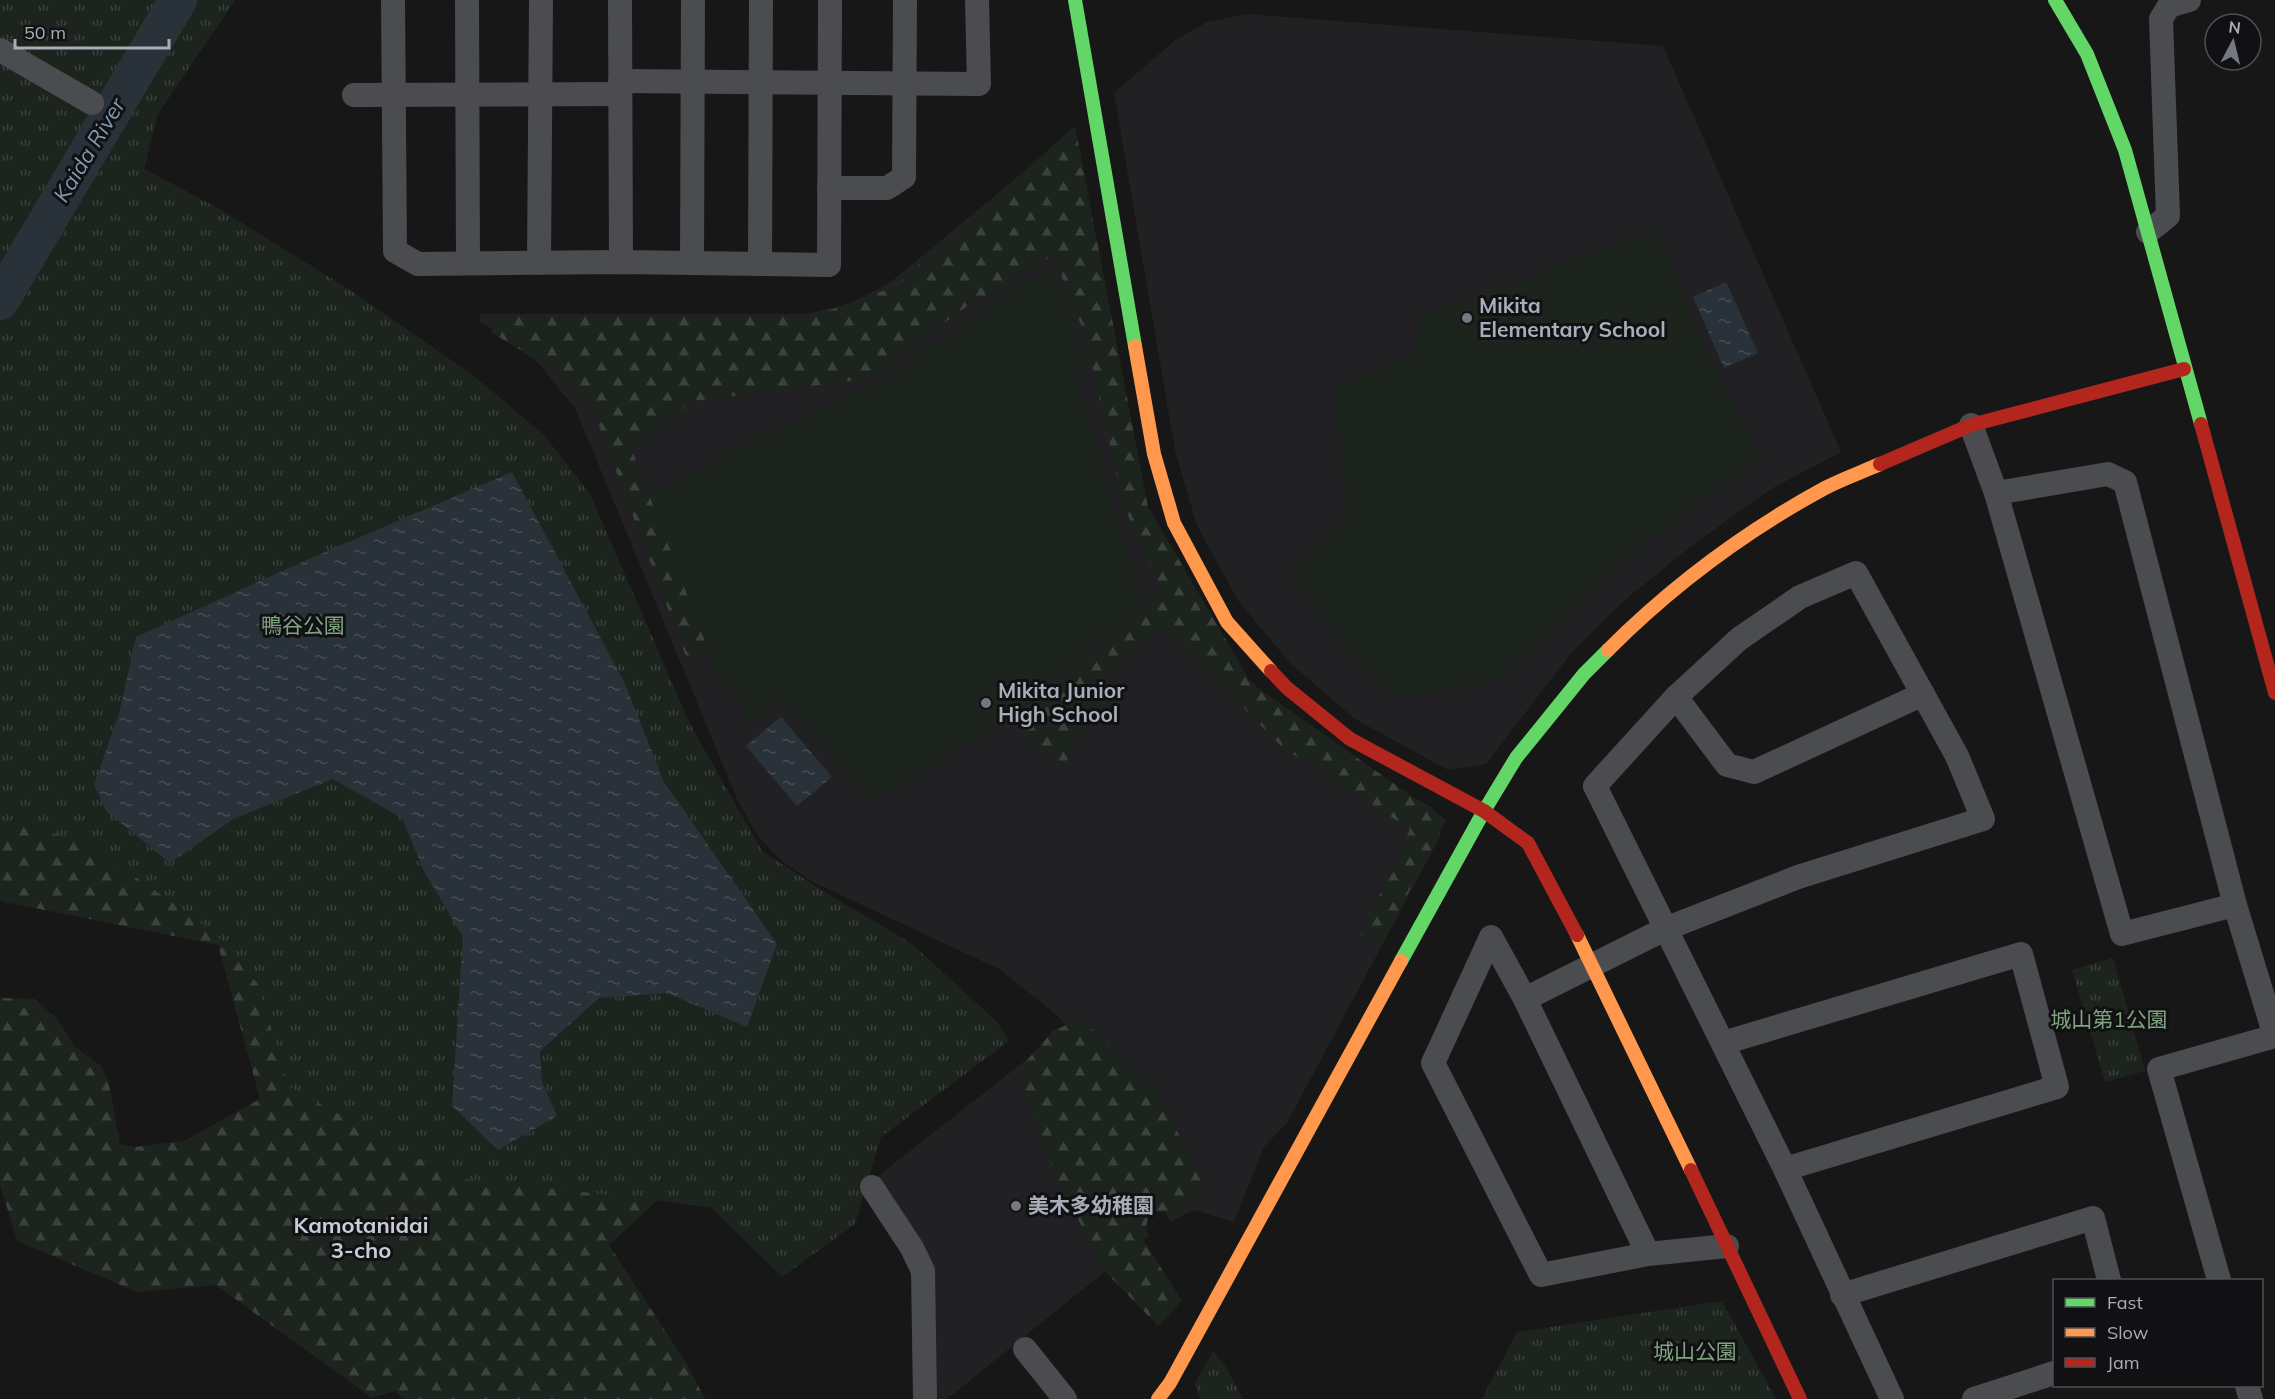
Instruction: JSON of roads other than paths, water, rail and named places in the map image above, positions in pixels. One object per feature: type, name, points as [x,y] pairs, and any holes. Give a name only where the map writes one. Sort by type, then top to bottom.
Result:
[{"type":"street","points":[[393,0],[395,251],[418,264],[621,262],[829,265],[830,0]]},
{"type":"street","points":[[466,0],[468,263]]},
{"type":"street","points":[[539,263],[541,0]]},
{"type":"street","points":[[620,0],[621,262]]},
{"type":"street","points":[[692,263],[693,0]]},
{"type":"street","points":[[760,264],[761,0]]},
{"type":"street","points":[[829,188],[887,188],[904,177],[904,0]]},
{"type":"street","points":[[354,95],[540,94],[693,82],[979,84],[977,0]]},
{"type":"street","points":[[1075,0],[1154,454],[1174,523],[1227,622],[1287,688],[1350,739],[1484,811],[1528,843],[1593,965],[1800,1399]]},
{"type":"street","points":[[2055,0],[2075,29],[2103,88],[2125,150],[2275,693]]},
{"type":"street","points":[[2148,232],[2168,216],[2161,19],[2169,6],[2189,0]]},
{"type":"street","points":[[0,50],[92,103]]},
{"type":"street","points":[[1158,1399],[1170,1383],[1484,811],[1516,758],[1584,674],[1652,608],[1716,558],[1773,519],[1827,488],[1971,425],[2184,369]]},
{"type":"street","points":[[1971,425],[1996,493],[2122,934],[2235,905]]},
{"type":"street","points":[[1996,493],[2108,474],[2125,482],[2235,905],[2275,1036],[2158,1069],[2218,1279]]},
{"type":"street","points":[[1525,999],[1665,930],[1798,877],[1983,819],[1957,756],[1856,573],[1800,597],[1739,639],[1676,697],[1595,786],[1665,930],[1785,1169],[1892,1399]]},
{"type":"street","points":[[1676,697],[1727,765],[1754,772],[1923,694]]},
{"type":"street","points":[[1648,1254],[1525,999],[1491,937],[1433,1063],[1541,1275],[1648,1254],[1727,1246]]},
{"type":"street","points":[[1723,1043],[2021,954],[2057,1087],[1785,1169]]},
{"type":"street","points":[[872,1187],[912,1248],[923,1271],[925,1399]]},
{"type":"street","points":[[1842,1294],[2093,1218],[2108,1279]]},
{"type":"street","points":[[1025,1349],[1065,1399]]},
{"type":"street","points":[[1974,1399],[2053,1374]]},
{"type":"water","points":[[1726,282],[1758,353],[1724,368],[1693,297]]},
{"type":"water","points":[[512,472],[625,684],[664,782],[777,944],[747,1027],[667,993],[599,998],[540,1051],[542,1082],[557,1116],[498,1150],[452,1106],[463,937],[425,873],[402,818],[333,779],[235,818],[170,863],[106,811],[94,785],[119,714],[136,637],[309,559]]},
{"type":"water","points":[[781,717],[832,777],[797,806],[746,746]]},
{"type":"waterway","name":"Kaida River","points":[[0,301],[178,0]]},
{"type":"place","name":"Mikita Elementary School","points":[[1467,318]]},
{"type":"place","name":"Mikita Junior High School","points":[[986,703]]},
{"type":"place","name":"美木多幼稚園","points":[[1016,1206]]},
{"type":"district","name":"Kamotanidai 3-cho","points":[[361,1238]]},
{"type":"park label","name":"鴨谷公園","points":[[303,626]]},
{"type":"park label","name":"城山第1公園","points":[[2109,1020]]},
{"type":"park label","name":"城山公園","points":[[1695,1352]]}]
